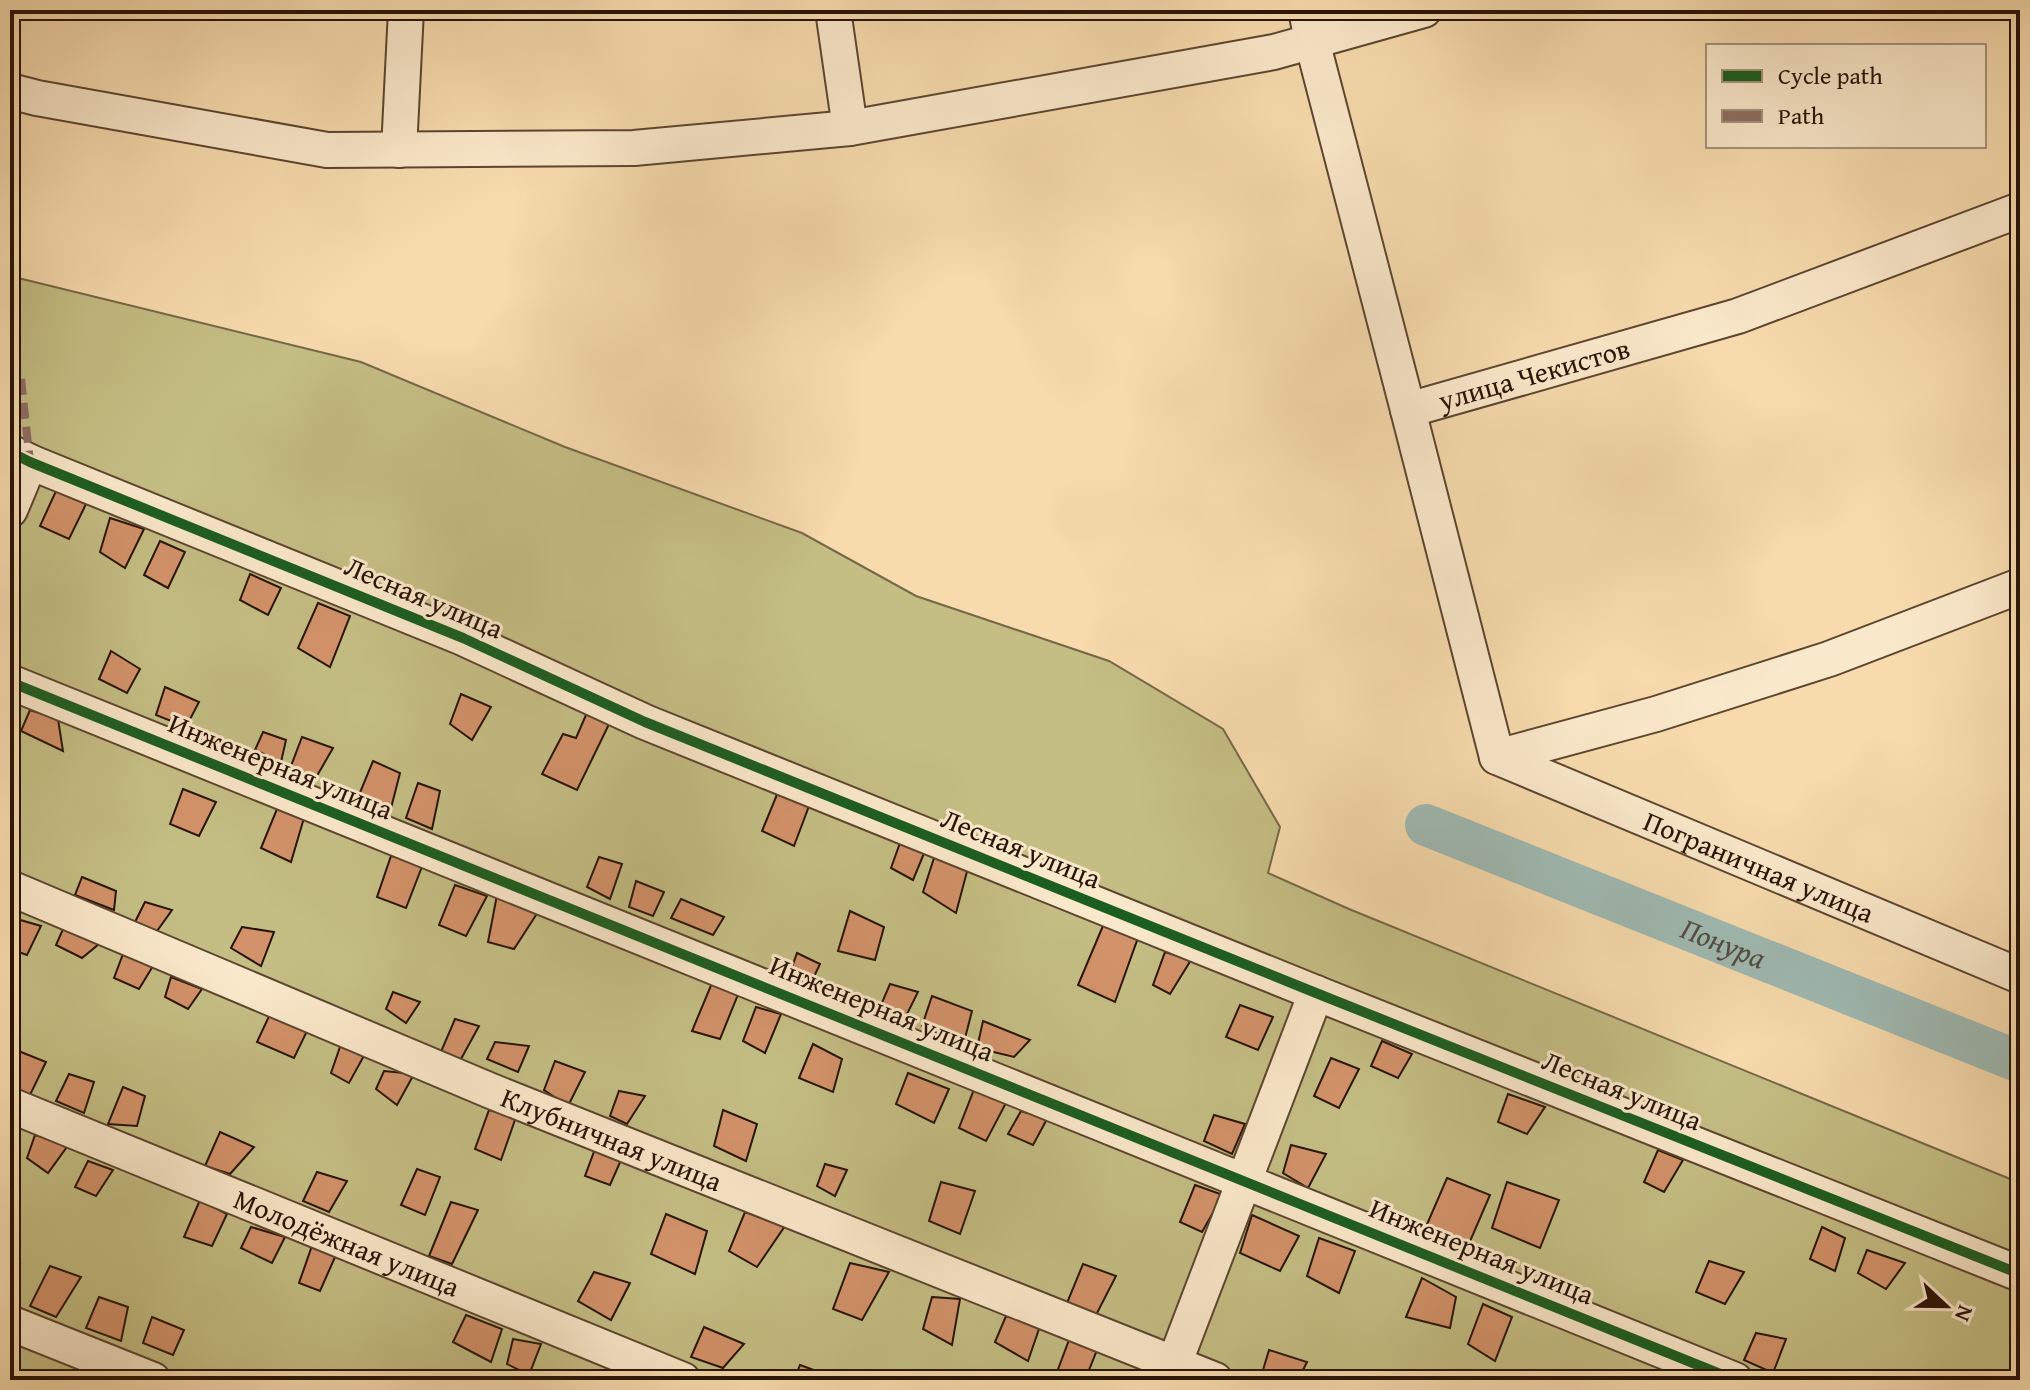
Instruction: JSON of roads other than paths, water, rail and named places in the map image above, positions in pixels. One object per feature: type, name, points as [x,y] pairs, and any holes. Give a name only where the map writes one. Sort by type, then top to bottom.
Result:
[{"type":"street","points":[[399,150],[406,10]]},
{"type":"street","points":[[833,10],[850,128]]},
{"type":"street","points":[[10,91],[327,150],[634,148],[850,128],[1274,52],[1309,26],[1424,10]]},
{"type":"street","name":"улица Чекистов","points":[[1309,26],[1408,410],[1738,316],[2020,210]]},
{"type":"street","points":[[1408,410],[1497,757],[1656,714],[1829,659],[2020,586]]},
{"type":"street","points":[[10,510],[20,457]]},
{"type":"street","name":"Лесная улица","points":[[20,457],[463,638],[645,722],[2020,1274]]},
{"type":"street","name":"Инженерная улица","points":[[10,682],[1735,1380]]},
{"type":"street","name":"Пограничная улица","points":[[1497,757],[2020,976]]},
{"type":"street","name":"Клубничная улица","points":[[10,888],[1171,1372],[1215,1380]]},
{"type":"street","points":[[1171,1372],[1316,993]]},
{"type":"street","name":"Молодёжная улица","points":[[10,1105],[683,1380]]},
{"type":"street","points":[[10,1323],[153,1380]]},
{"type":"waterway","name":"Понура","points":[[1426,825],[2020,1062]]}]
